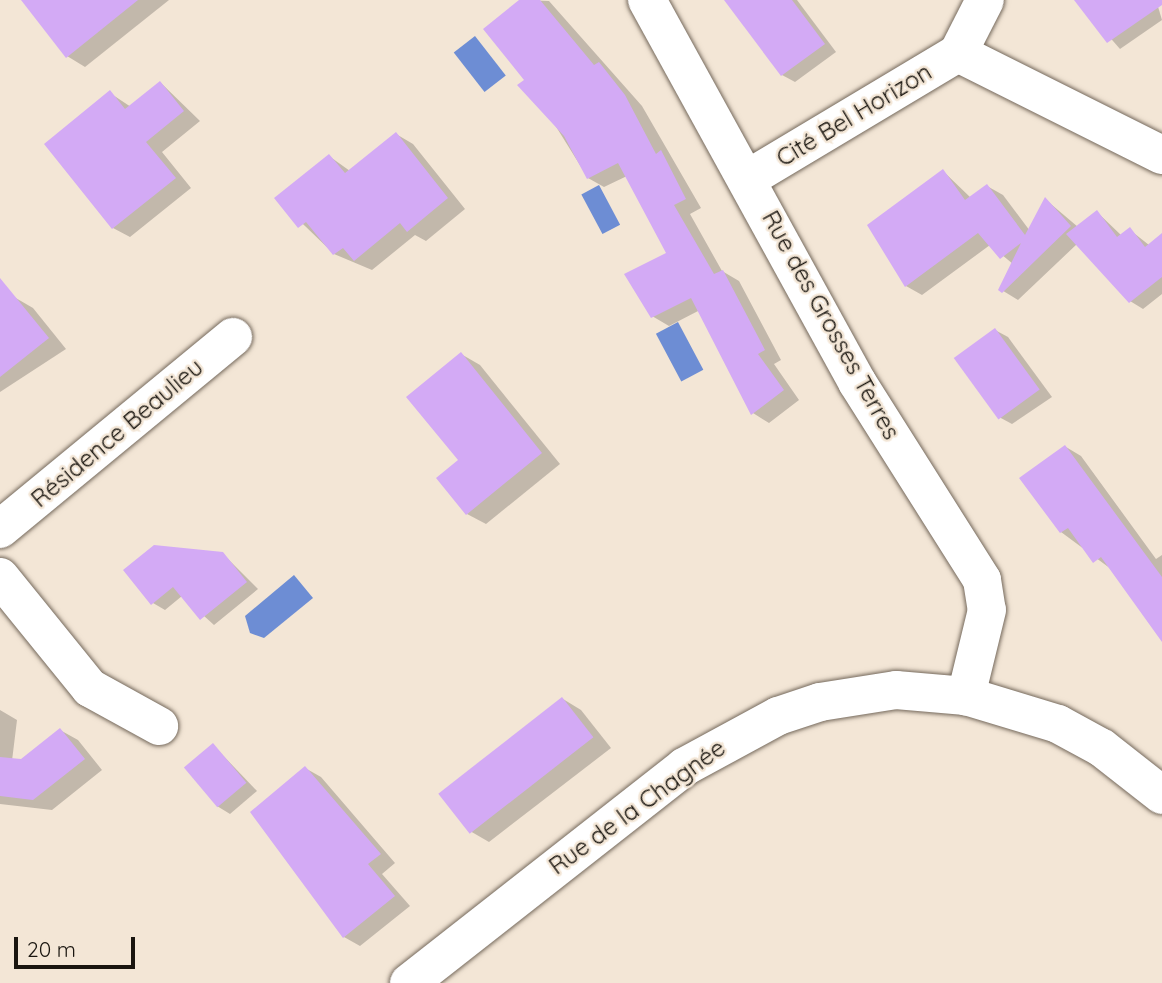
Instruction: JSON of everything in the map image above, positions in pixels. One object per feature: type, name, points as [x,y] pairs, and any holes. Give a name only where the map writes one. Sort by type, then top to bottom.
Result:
[{"type":"street","name":"Rue des Grosses Terres","points":[[647,0],[749,177],[857,382],[982,580],[987,610],[966,695]]},
{"type":"street","name":"Cité Bel Horizon","points":[[749,177],[958,53],[985,0]]},
{"type":"street","name":"Cité Bel Horizon","points":[[958,53],[1162,155]]},
{"type":"street","name":"Résidence Beaulieu","points":[[0,529],[233,337]]},
{"type":"street","points":[[0,577],[90,688],[159,726]]},
{"type":"street","name":"Rue de la Chagnée","points":[[409,983],[684,767],[729,740],[789,712],[863,693],[966,695],[1058,724],[1102,748],[1162,795]]},
{"type":"water","points":[[475,36],[506,75],[485,92],[454,53]]},
{"type":"water","points":[[599,185],[620,225],[602,234],[581,194]]},
{"type":"water","points":[[678,322],[703,370],[681,381],[656,334]]},
{"type":"water","points":[[294,575],[313,598],[264,638],[250,633],[245,616]]},
{"type":"building","points":[[21,0],[138,0],[66,58]]},
{"type":"building","points":[[519,0],[540,0],[594,65],[599,62],[625,95],[656,154],[661,150],[686,199],[674,205],[714,274],[723,270],[765,350],[758,354],[784,390],[751,415],[691,298],[651,318],[624,274],[666,253],[618,163],[587,179],[564,136],[517,85],[524,80],[483,29]]},
{"type":"building","points":[[724,0],[792,0],[825,44],[781,76]]},
{"type":"building","points":[[1074,0],[1162,0],[1162,5],[1107,43]]},
{"type":"building","points":[[160,81],[184,111],[146,142],[176,178],[112,229],[44,144],[110,90],[125,109]]},
{"type":"building","points":[[396,132],[448,198],[407,232],[400,223],[354,261],[343,248],[333,255],[306,222],[298,228],[274,198],[329,154],[345,173]]},
{"type":"building","points":[[943,169],[965,200],[987,184],[1025,235],[1045,197],[1071,226],[1002,293],[998,290],[1021,243],[1000,259],[978,233],[905,287],[867,225]]},
{"type":"building","points":[[1097,210],[1117,237],[1130,227],[1145,247],[1162,233],[1162,277],[1129,303],[1066,234]]},
{"type":"building","points":[[0,278],[49,338],[0,377]]},
{"type":"building","points":[[995,328],[1040,389],[998,419],[954,358]]},
{"type":"building","points":[[461,352],[542,453],[466,515],[436,478],[458,460],[406,397]]},
{"type":"building","points":[[1065,445],[1162,577],[1162,642],[1101,557],[1093,563],[1068,528],[1060,533],[1019,478]]},
{"type":"building","points":[[154,545],[223,552],[247,582],[200,620],[173,587],[151,605],[123,570]]},
{"type":"building","points":[[562,697],[593,737],[470,834],[438,794]]},
{"type":"building","points":[[60,728],[85,759],[33,800],[0,796],[0,757],[21,759]]},
{"type":"building","points":[[213,743],[246,783],[217,807],[184,767]]},
{"type":"building","points":[[305,766],[381,854],[368,864],[395,896],[343,938],[250,812]]}]
